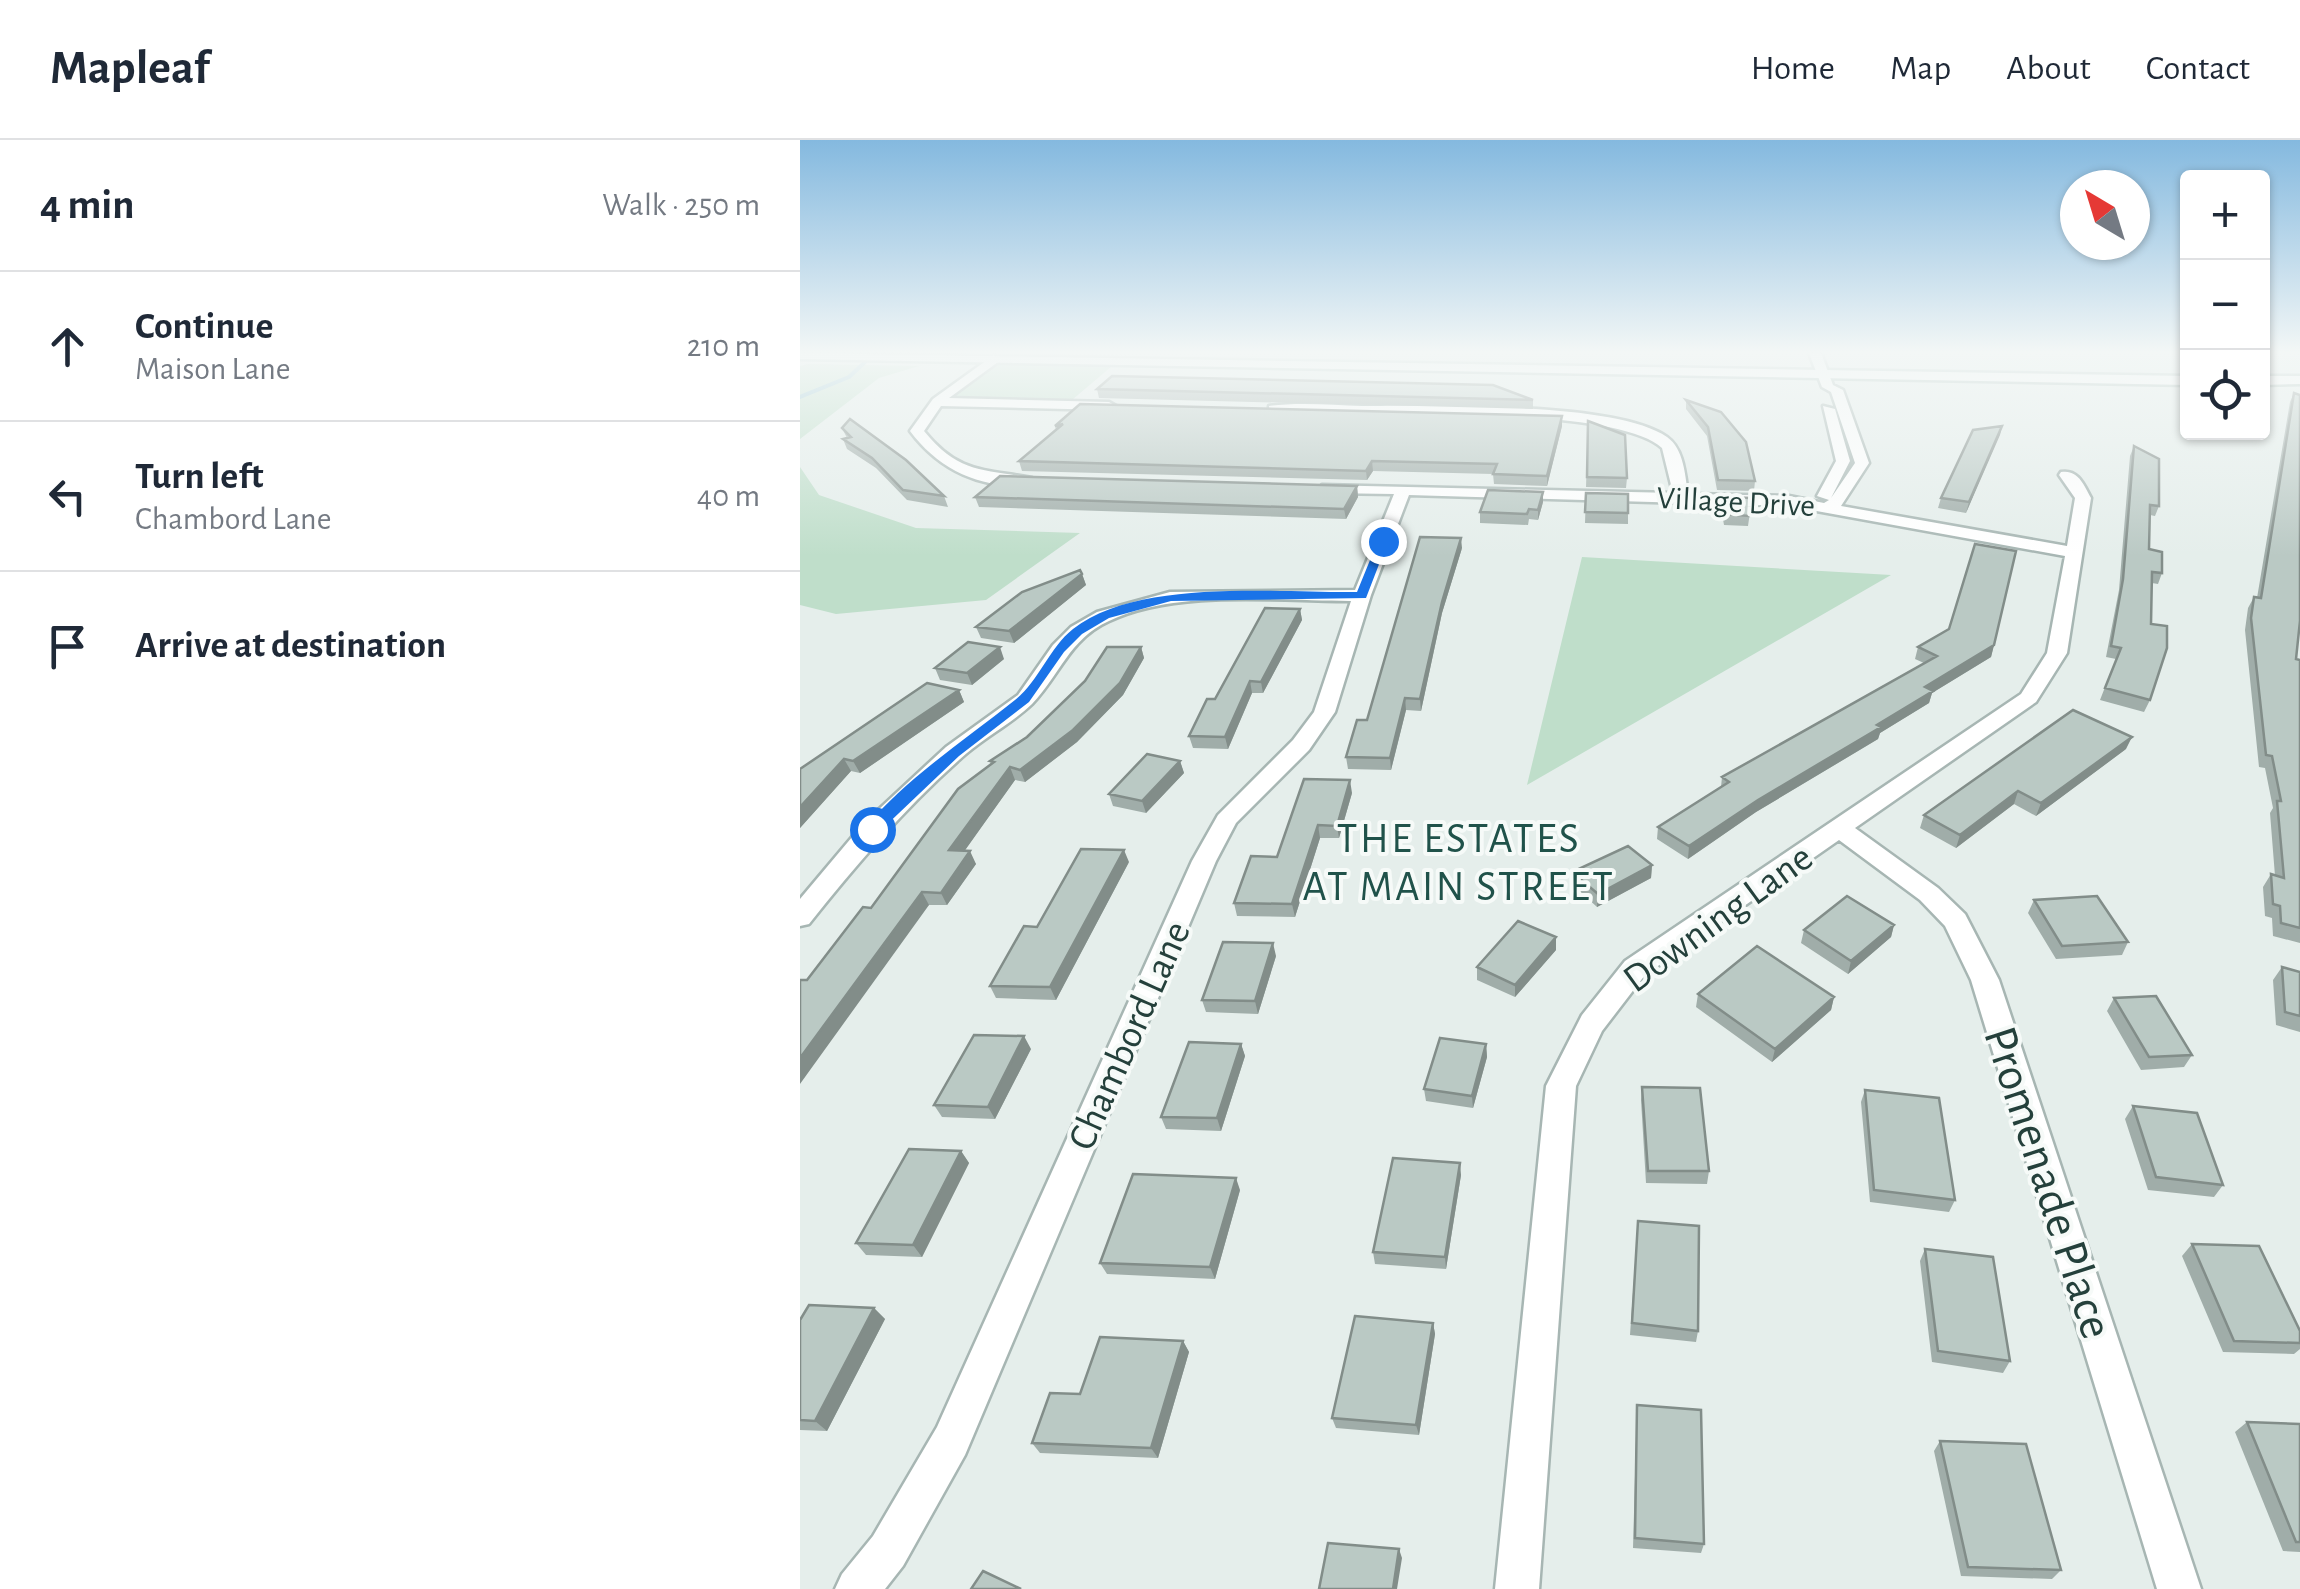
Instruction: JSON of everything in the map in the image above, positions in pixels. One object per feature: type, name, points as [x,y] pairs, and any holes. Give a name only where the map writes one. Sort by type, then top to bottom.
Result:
[{"type":"street","points":[[920,421],[918,431],[960,472],[982,478],[1041,481]]},
{"type":"street","points":[[1607,421],[1623,422],[1660,437],[1672,449],[1681,496]]},
{"type":"street","points":[[1830,504],[1842,499],[1862,463],[1847,421]]},
{"type":"street","name":"Downing Lane","points":[[1517,1589],[1561,1086],[1579,1042],[1602,1002],[1636,968],[2028,698],[2057,652],[2076,553],[2084,498],[2076,482],[2066,475]]},
{"type":"street","name":"Village Drive","points":[[1304,488],[1681,496],[1830,504],[2076,553]]},
{"type":"street","name":"Chambord Lane","points":[[857,1589],[888,1550],[950,1441],[1204,861],[1226,820],[1300,745],[1324,712],[1402,490]]},
{"type":"street","points":[[800,917],[872,829],[954,752],[1024,699],[1060,649],[1078,631],[1104,616],[1170,597],[1362,595]]},
{"type":"street","name":"Promenade Place","points":[[1840,829],[1929,894],[1956,921],[1986,980],[2179,1589]]},
{"type":"green space","points":[[800,421],[824,421],[800,439]]},
{"type":"green space","points":[[800,467],[819,495],[916,528],[1080,533],[986,600],[836,614],[800,605]]},
{"type":"green space","points":[[1582,557],[1891,575],[1527,785]]},
{"type":"building","points":[[852,421],[906,460],[944,496],[903,490],[872,458],[843,439],[851,437],[842,428]]},
{"type":"building","points":[[1061,421],[1561,421],[1547,476],[1493,474],[1497,464],[1372,461],[1366,471],[1019,461],[1063,424],[1055,426]]},
{"type":"building","points":[[1588,421],[1625,435],[1627,478],[1587,477]]},
{"type":"building","points":[[1703,421],[1728,421],[1746,442],[1755,481],[1718,480],[1708,427]]},
{"type":"building","points":[[2290,421],[2300,421],[2300,621],[2296,659],[2300,660],[2300,928],[2281,923],[2280,906],[2273,904],[2271,874],[2284,878],[2277,801],[2281,801],[2272,756],[2266,755],[2251,618],[2254,597],[2261,598]]},
{"type":"building","points":[[2002,426],[1969,502],[1941,498],[1973,430]]},
{"type":"building","points":[[2134,446],[2159,459],[2159,506],[2150,505],[2149,549],[2162,552],[2162,573],[2152,572],[2151,624],[2167,626],[2167,648],[2150,700],[2105,688],[2121,648],[2111,646],[2123,579]]},
{"type":"building","points":[[1000,476],[1357,486],[1344,509],[975,497]]},
{"type":"building","points":[[1488,490],[1543,492],[1538,510],[1529,509],[1527,514],[1480,512]]},
{"type":"building","points":[[1586,493],[1628,494],[1628,513],[1585,512]]},
{"type":"building","points":[[1722,497],[1752,498],[1749,516],[1725,514]]},
{"type":"building","points":[[1420,537],[1461,538],[1420,699],[1405,698],[1390,758],[1346,757],[1357,720],[1367,720]]},
{"type":"building","points":[[1975,544],[2016,551],[1994,645],[1925,687],[1933,691],[1877,725],[1881,727],[1689,846],[1658,827],[1729,782],[1722,777],[1937,656],[1918,647],[1949,629]]},
{"type":"building","points":[[1080,570],[1082,574],[1009,631],[976,627],[1022,592]]},
{"type":"building","points":[[1265,608],[1300,609],[1261,682],[1250,681],[1225,737],[1189,736],[1207,699],[1215,699]]},
{"type":"building","points":[[968,642],[1000,647],[967,673],[935,668]]},
{"type":"building","points":[[1107,647],[1141,647],[1120,683],[1073,730],[1020,770],[1010,767],[949,850],[970,851],[941,893],[922,892],[800,1058],[800,980],[807,980],[863,907],[871,908],[958,789],[994,762],[990,761],[1027,737],[1085,681]]},
{"type":"building","points":[[927,683],[959,690],[853,761],[844,759],[800,807],[800,769]]},
{"type":"building","points":[[2073,710],[2132,737],[2041,803],[2018,791],[1960,835],[1924,815]]},
{"type":"building","points":[[1147,754],[1180,761],[1142,801],[1109,794]]},
{"type":"building","points":[[1304,779],[1350,780],[1337,826],[1318,825],[1292,904],[1234,903],[1251,856],[1277,857]]},
{"type":"building","points":[[1628,846],[1652,865],[1598,894],[1572,872]]},
{"type":"building","points":[[1081,849],[1124,850],[1050,987],[990,986],[1024,926],[1037,927]]},
{"type":"building","points":[[1847,896],[1894,925],[1851,961],[1804,930]]},
{"type":"building","points":[[2097,896],[2128,942],[2062,946],[2034,900]]},
{"type":"building","points":[[1518,921],[1556,937],[1515,985],[1477,967]]},
{"type":"building","points":[[1223,942],[1273,943],[1255,1001],[1202,1000]]},
{"type":"building","points":[[1757,946],[1834,997],[1775,1049],[1698,994]]},
{"type":"building","points":[[2282,967],[2300,972],[2300,1016],[2285,1012]]},
{"type":"building","points":[[2156,996],[2192,1055],[2149,1057],[2114,998]]},
{"type":"building","points":[[974,1035],[1024,1036],[988,1107],[934,1105]]},
{"type":"building","points":[[1440,1038],[1486,1044],[1472,1096],[1424,1089]]},
{"type":"building","points":[[1189,1042],[1241,1044],[1217,1118],[1161,1117]]},
{"type":"building","points":[[1642,1087],[1700,1088],[1709,1171],[1648,1171]]},
{"type":"building","points":[[1865,1090],[1939,1098],[1955,1200],[1874,1190]]},
{"type":"building","points":[[2133,1106],[2197,1113],[2223,1185],[2156,1177]]},
{"type":"building","points":[[909,1149],[961,1151],[913,1245],[856,1243]]},
{"type":"building","points":[[1393,1158],[1460,1163],[1445,1257],[1373,1252]]},
{"type":"building","points":[[1133,1174],[1236,1178],[1210,1267],[1100,1263]]},
{"type":"building","points":[[1638,1221],[1699,1226],[1698,1331],[1632,1323]]},
{"type":"building","points":[[2192,1244],[2259,1246],[2300,1331],[2300,1343],[2234,1341]]},
{"type":"building","points":[[1925,1249],[1993,1257],[2010,1361],[1938,1351]]},
{"type":"building","points":[[809,1305],[874,1308],[815,1421],[800,1420],[800,1320]]},
{"type":"building","points":[[1355,1316],[1433,1323],[1416,1425],[1332,1418]]},
{"type":"building","points":[[1100,1337],[1183,1341],[1151,1448],[1032,1443],[1050,1393],[1080,1394]]},
{"type":"building","points":[[1637,1405],[1701,1410],[1704,1544],[1635,1538]]},
{"type":"building","points":[[2247,1422],[2300,1424],[2300,1542],[2296,1542]]},
{"type":"building","points":[[1940,1441],[2026,1444],[2061,1570],[1968,1567]]},
{"type":"building","points":[[1328,1543],[1399,1549],[1393,1589],[1319,1589]]},
{"type":"building","points":[[983,1571],[1021,1589],[971,1589]]},
{"type":"district","name":"THE ESTATES AT MAIN STREET","points":[[1459,861]]},
{"type":"route","points":[[872,829],[954,752],[1024,699],[1060,649],[1078,631],[1104,616],[1170,597],[1362,595],[1383,541]]}]
